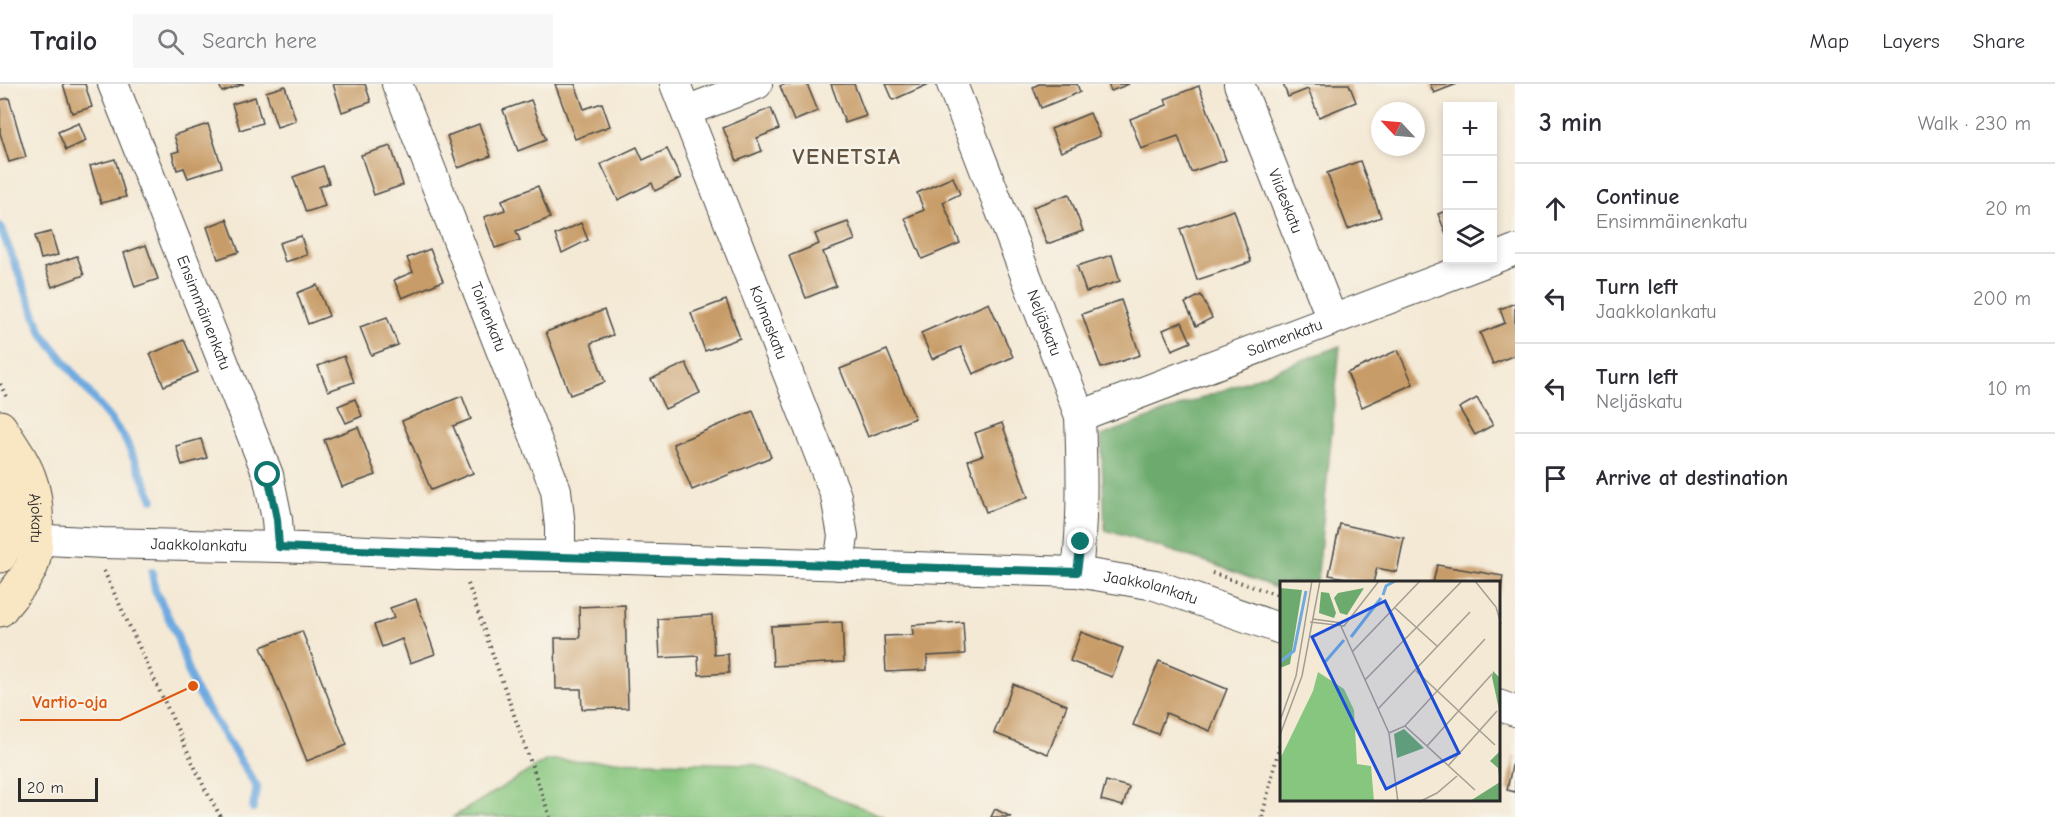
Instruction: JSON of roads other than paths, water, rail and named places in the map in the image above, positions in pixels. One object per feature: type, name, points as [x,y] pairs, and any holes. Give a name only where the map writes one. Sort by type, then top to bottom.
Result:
[{"type":"street","name":"Ensimmäinenkatu","points":[[113,84],[268,475],[277,519],[279,547]]},
{"type":"street","name":"Toinenkatu","points":[[397,84],[555,490],[560,527],[560,556]]},
{"type":"street","points":[[681,97],[757,84]]},
{"type":"street","name":"Neljäskatu","points":[[952,84],[1080,416],[1081,542],[1077,572]]},
{"type":"street","name":"Viideskatu","points":[[1239,84],[1332,319]]},
{"type":"street","name":"Kolmaskatu","points":[[681,97],[836,496],[843,536],[839,565]]},
{"type":"street","name":"Salmenkatu","points":[[1497,257],[1515,250]]},
{"type":"street","name":"Salmenkatu","points":[[1080,416],[1478,264]]},
{"type":"street","name":"Ajokatu","points":[[0,427],[24,464],[35,492],[37,514],[15,544]]},
{"type":"street","name":"Ajokatu","points":[[0,447],[5,464],[15,544],[32,566],[0,610]]},
{"type":"street","name":"Jaakkolankatu","points":[[15,544],[90,543],[279,547],[458,555],[560,556],[1077,572],[1155,585],[1280,629]]},
{"type":"street","points":[[1500,706],[1515,711]]},
{"type":"waterway","points":[[0,226],[42,333],[124,437],[153,499]]},
{"type":"waterway","points":[[152,572],[155,590],[176,633],[193,686],[257,787],[253,808]]},
{"type":"place","name":"Vartio-oja","points":[[193,686]]},
{"type":"district","name":"VENETSIA","points":[[847,157]]}]
